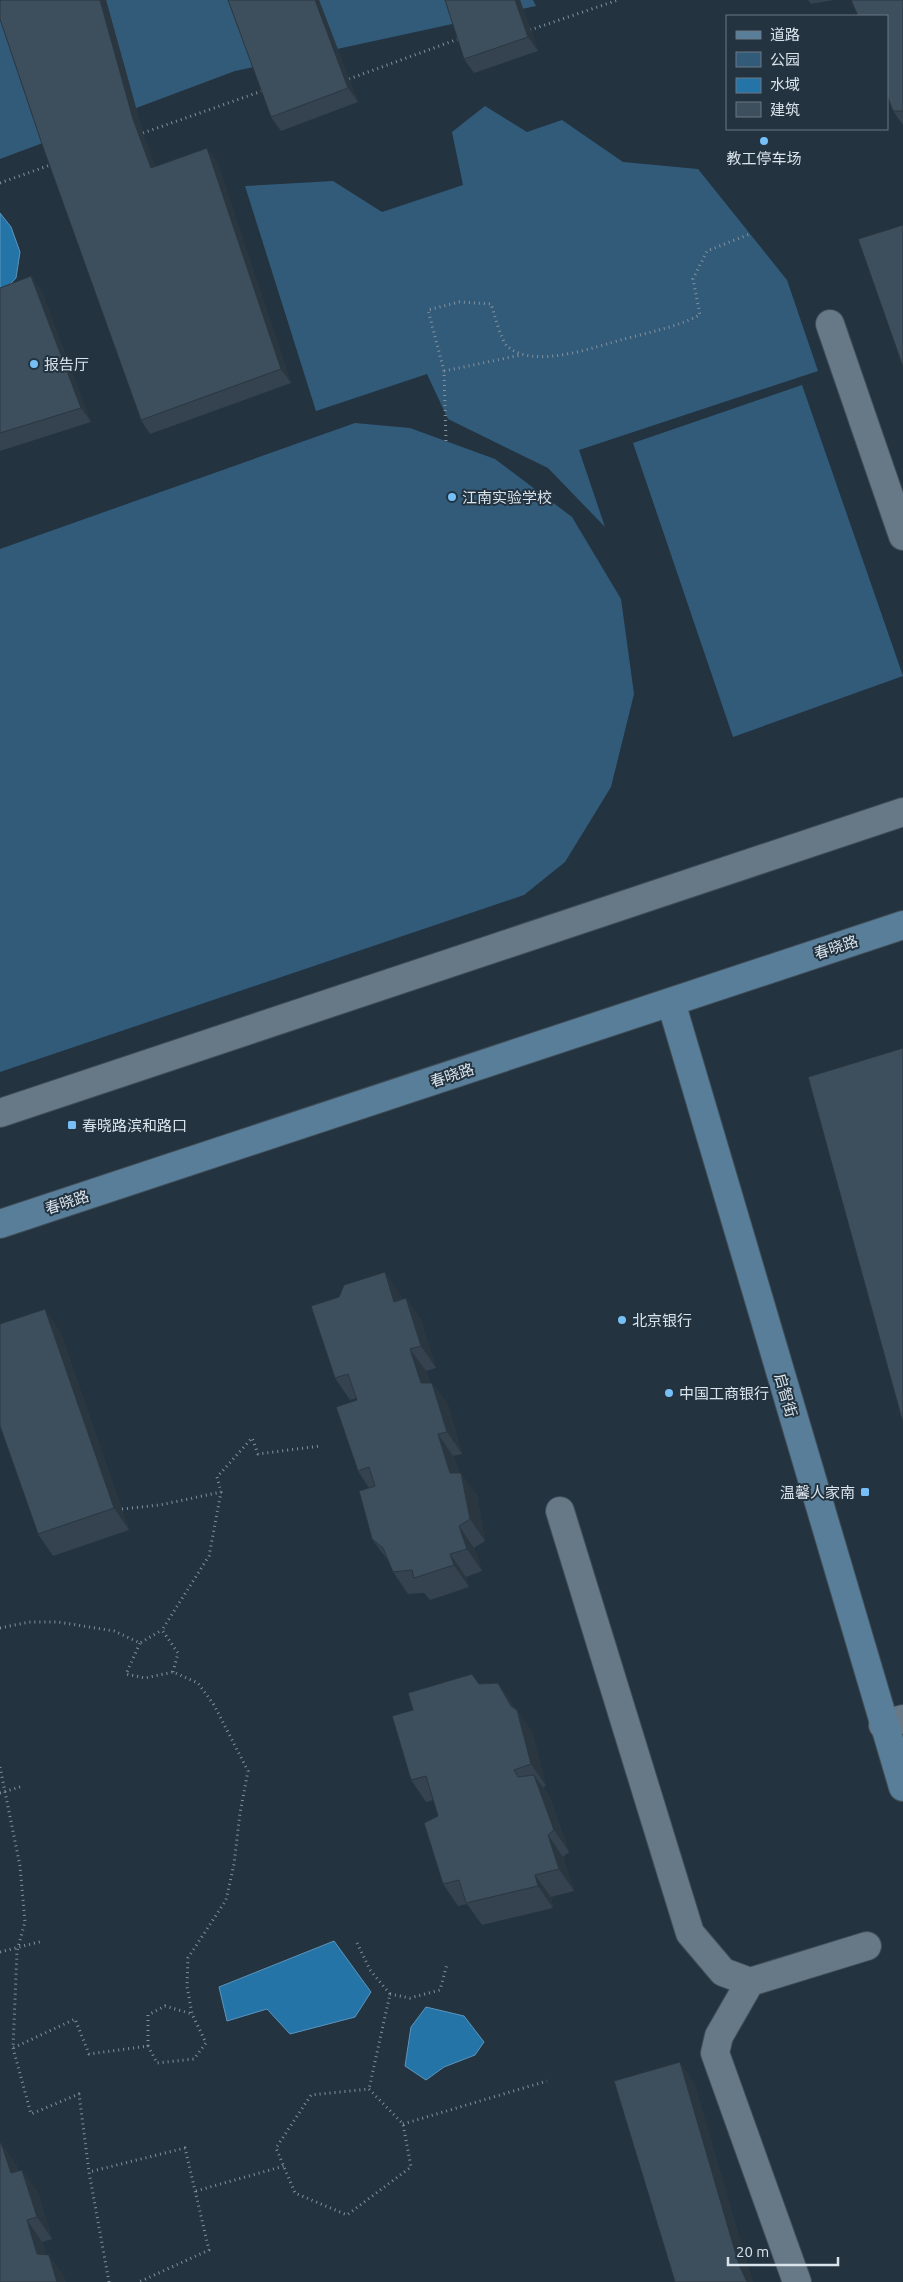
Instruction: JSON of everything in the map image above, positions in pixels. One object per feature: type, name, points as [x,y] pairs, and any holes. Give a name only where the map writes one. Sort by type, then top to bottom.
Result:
[{"type":"street","points":[[830,324],[903,536]]},
{"type":"street","points":[[0,1113],[903,812]]},
{"type":"street","name":"春晓路","points":[[0,1224],[903,925]]},
{"type":"street","name":"启智街","points":[[670,1002],[893,1722],[903,1787]]},
{"type":"street","points":[[560,1511],[690,1933],[723,1972],[750,1982],[867,1946]]},
{"type":"street","points":[[750,1982],[719,2036],[715,2053],[797,2282]]},
{"type":"path","points":[[530,30],[618,0]]},
{"type":"path","points":[[349,79],[462,37]]},
{"type":"path","points":[[143,134],[266,90]]},
{"type":"path","points":[[0,184],[54,164]]},
{"type":"path","points":[[444,371],[521,355],[559,355],[598,348],[676,327],[700,315],[692,279],[707,251],[750,234]]},
{"type":"path","points":[[446,441],[444,371],[428,310],[459,302],[491,304],[506,345],[521,355]]},
{"type":"path","points":[[192,2014],[165,2006],[148,2015],[148,2046],[157,2063],[194,2059],[206,2043],[192,2014],[187,1986],[188,1958],[226,1900],[234,1864],[240,1813],[248,1771],[214,1705],[198,1683],[173,1672],[145,1678],[126,1674],[140,1643],[162,1630],[209,1556],[221,1492],[218,1477],[252,1438],[258,1454],[320,1446]]},
{"type":"path","points":[[122,1509],[160,1504],[221,1492]]},
{"type":"path","points":[[0,1628],[29,1622],[58,1622],[114,1631],[140,1643]]},
{"type":"path","points":[[162,1630],[178,1654],[173,1672]]},
{"type":"path","points":[[0,1767],[20,1866],[25,1922],[17,1951],[13,2048],[31,2114],[79,2094],[89,2172],[109,2282]]},
{"type":"path","points":[[0,1793],[23,1786]]},
{"type":"path","points":[[0,1952],[43,1942]]},
{"type":"path","points":[[357,1943],[370,1970],[390,1994],[410,1998],[440,1990],[448,1964]]},
{"type":"path","points":[[369,2089],[390,1994]]},
{"type":"path","points":[[13,2048],[75,2019],[89,2054],[148,2046]]},
{"type":"path","points":[[403,2124],[547,2081]]},
{"type":"path","points":[[369,2089],[403,2124],[411,2167],[347,2215],[295,2193],[276,2148],[311,2095],[369,2089]]},
{"type":"path","points":[[89,2172],[186,2148],[208,2250],[139,2282]]},
{"type":"path","points":[[196,2190],[284,2166]]},
{"type":"green space","points":[[0,0],[533,0],[536,6],[235,71],[0,159]]},
{"type":"green space","points":[[485,106],[527,132],[562,120],[623,162],[698,169],[787,280],[818,371],[579,450],[605,527],[548,468],[448,419],[427,374],[316,411],[245,186],[333,181],[382,212],[463,185],[452,132]]},
{"type":"green space","points":[[802,385],[903,676],[733,737],[633,443]]},
{"type":"green space","points":[[355,423],[410,428],[495,459],[572,517],[621,599],[634,694],[611,787],[565,862],[524,895],[0,1072],[0,549]]},
{"type":"water","points":[[0,213],[11,227],[20,252],[16,278],[0,295]]},
{"type":"water","points":[[334,1941],[371,1992],[355,2017],[290,2034],[267,2009],[227,2021],[219,1987]]},
{"type":"water","points":[[426,2007],[464,2016],[484,2042],[475,2055],[444,2067],[426,2080],[405,2066],[411,2027]]},
{"type":"building","points":[[0,0],[100,0],[133,119],[151,168],[207,148],[281,369],[141,420],[44,150],[0,19]]},
{"type":"building","points":[[228,0],[315,0],[348,88],[271,117]]},
{"type":"building","points":[[445,0],[515,0],[528,37],[464,59]]},
{"type":"building","points":[[851,0],[903,0],[903,111],[893,111],[888,98],[888,15],[858,15]]},
{"type":"building","points":[[903,225],[903,367],[858,239]]},
{"type":"building","name":"报告厅","points":[[31,276],[81,408],[0,433],[0,288]]},
{"type":"building","points":[[903,1048],[903,1423],[808,1077]]},
{"type":"building","points":[[385,1272],[394,1302],[406,1298],[421,1346],[410,1349],[421,1383],[432,1383],[447,1432],[438,1434],[450,1473],[461,1473],[470,1519],[459,1526],[467,1549],[450,1554],[454,1565],[414,1578],[412,1570],[393,1572],[383,1548],[372,1539],[359,1491],[375,1486],[369,1467],[358,1471],[336,1407],[357,1400],[348,1374],[335,1378],[311,1306],[339,1297],[344,1285]]},
{"type":"building","points":[[45,1309],[114,1508],[38,1534],[0,1426],[0,1324]]},
{"type":"building","points":[[472,1674],[479,1684],[498,1683],[511,1706],[517,1710],[531,1764],[514,1770],[518,1777],[534,1775],[554,1830],[548,1835],[559,1869],[535,1875],[538,1886],[466,1903],[459,1880],[443,1884],[424,1823],[438,1816],[426,1776],[411,1780],[392,1716],[413,1710],[408,1693]]},
{"type":"building","points":[[680,2062],[739,2265],[747,2282],[675,2282],[614,2081]]},
{"type":"building","points":[[0,2143],[11,2173],[22,2170],[37,2217],[27,2220],[37,2254],[49,2255],[57,2282],[0,2282]]},
{"type":"place","name":"教工停车场","points":[[764,141]]},
{"type":"place","name":"报告厅","points":[[34,364]]},
{"type":"place","name":"江南实验学校","points":[[452,497]]},
{"type":"place","name":"春晓路滨和路口","points":[[72,1125]]},
{"type":"place","name":"北京银行","points":[[622,1320]]},
{"type":"place","name":"中国工商银行","points":[[669,1393]]},
{"type":"place","name":"温馨人家南","points":[[865,1492]]}]
